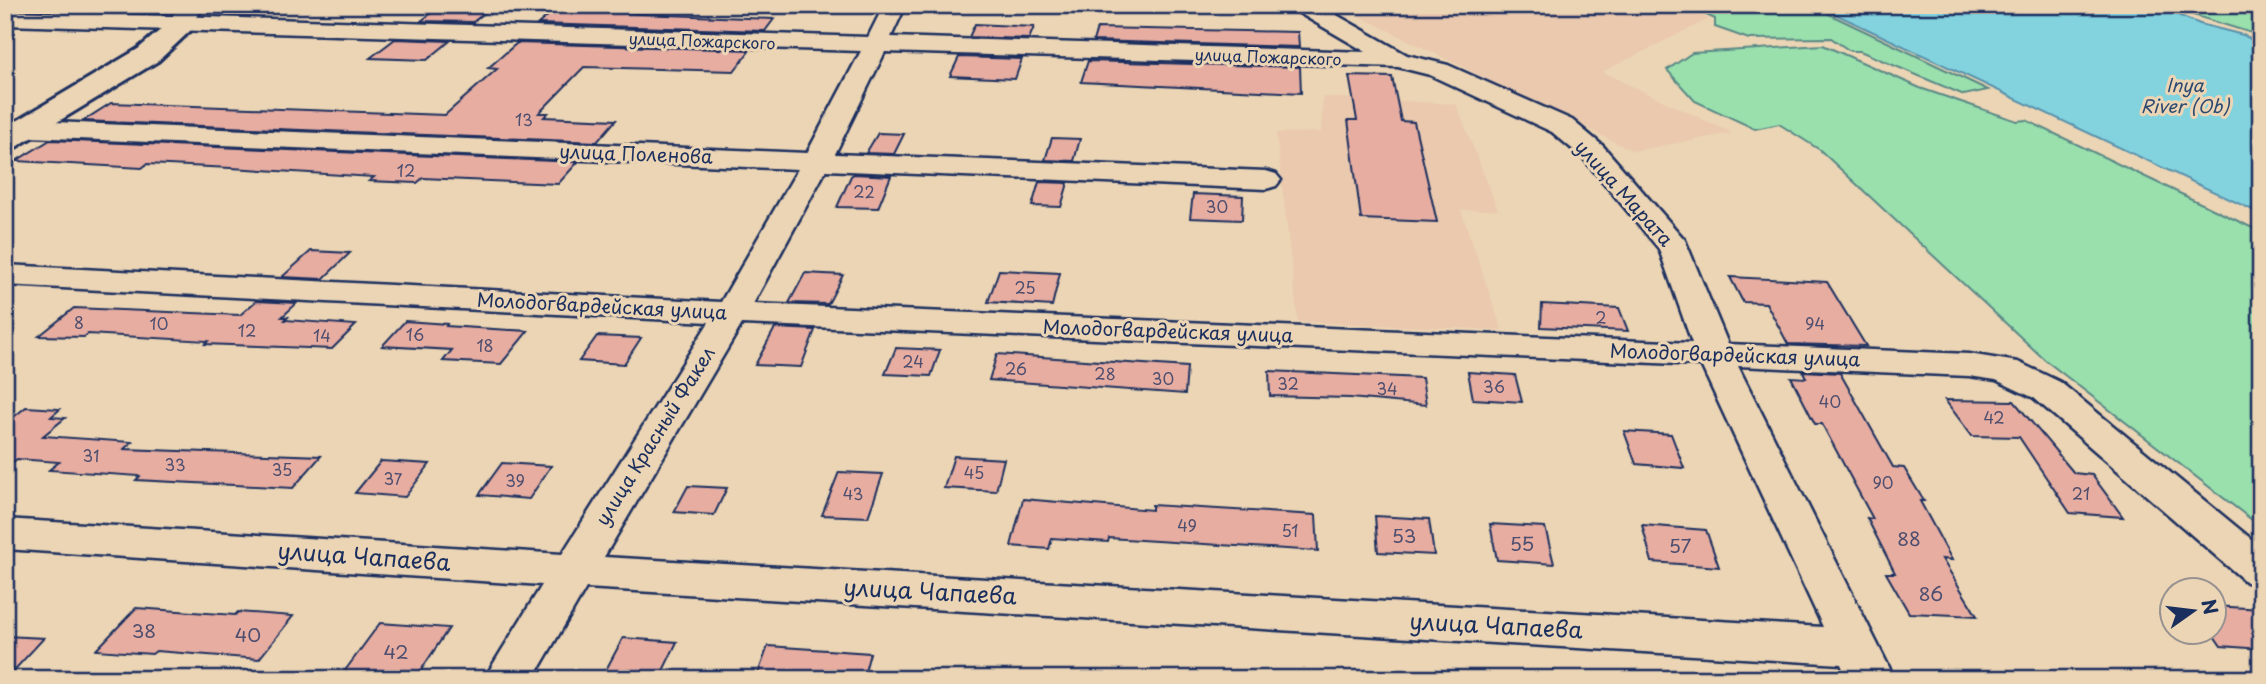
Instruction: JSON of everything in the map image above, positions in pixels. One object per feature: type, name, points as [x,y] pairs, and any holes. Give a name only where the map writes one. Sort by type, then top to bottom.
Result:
[{"type":"street","name":"улица Красный Факел","points":[[508,679],[732,313],[818,161],[895,5]]},
{"type":"street","name":"улица Марата","points":[[1302,5],[1398,60],[1439,70],[1562,126],[1593,152],[1674,247],[1714,354],[1863,663]]},
{"type":"street","name":"улица Пожарского","points":[[5,18],[193,12],[876,46],[1398,60]]},
{"type":"street","points":[[12,132],[148,55],[193,12]]},
{"type":"street","name":"улица Поленова","points":[[12,132],[1266,180]]},
{"type":"street","name":"Молодогвардейская улица","points":[[5,275],[732,313],[1969,365],[2005,370],[2047,390],[2261,571]]},
{"type":"street","name":"улица Чапаева","points":[[5,534],[572,571],[1863,663]]},
{"type":"shaded area","points":[[1337,5],[1674,5],[1709,19],[1602,72],[1732,133],[1633,151]]},
{"type":"shaded area","points":[[1323,97],[1456,104],[1498,210],[1461,210],[1502,330],[1298,322],[1276,133],[1321,132]]},
{"type":"green space","points":[[1685,5],[1754,5],[1775,13],[1768,5],[1810,5],[1988,90],[1964,95],[1860,51],[1850,51],[1831,38],[1749,39],[1715,27],[1715,19]]},
{"type":"green space","points":[[2161,5],[2253,5],[2261,8],[2261,36]]},
{"type":"green space","points":[[1823,45],[1920,88],[2017,121],[2026,120],[2261,232],[2261,527],[2045,360],[1820,150],[1779,124],[1755,129],[1695,101],[1667,70],[1692,53]]},
{"type":"water","name":"Inya River (Ob)","points":[[1816,5],[2153,5],[2200,24],[2243,35],[2261,45],[2261,214]]},
{"type":"building","points":[[441,6],[491,8],[473,22],[421,21]]},
{"type":"building","points":[[557,8],[774,19],[765,31],[538,24]]},
{"type":"building","points":[[975,24],[1034,27],[1029,39],[969,37]]},
{"type":"building","points":[[1097,28],[1298,32],[1299,47],[1093,41]]},
{"type":"building","points":[[395,39],[450,41],[427,60],[370,58]]},
{"type":"building","points":[[517,43],[750,50],[734,71],[584,67],[539,113],[548,113],[544,117],[616,120],[597,142],[83,121],[111,103],[445,115],[497,69],[488,68]]},
{"type":"building","points":[[959,57],[1022,59],[1015,79],[950,76]]},
{"type":"building","points":[[1088,61],[1300,67],[1301,93],[1081,82]]},
{"type":"building","points":[[1349,76],[1392,77],[1401,121],[1414,122],[1437,222],[1361,219],[1348,120],[1357,120]]},
{"type":"building","points":[[878,133],[904,134],[894,154],[866,153]]},
{"type":"building","points":[[1052,138],[1080,139],[1074,161],[1045,160]]},
{"type":"building","points":[[50,140],[578,162],[558,184],[423,178],[417,183],[369,181],[374,177],[147,164],[142,168],[16,161]]},
{"type":"building","points":[[854,174],[891,176],[878,208],[837,207]]},
{"type":"building","points":[[1039,182],[1068,183],[1061,207],[1032,206]]},
{"type":"building","points":[[1193,194],[1243,196],[1242,220],[1190,218]]},
{"type":"building","points":[[311,251],[350,253],[323,279],[282,277]]},
{"type":"building","points":[[999,270],[1060,273],[1052,306],[988,302]]},
{"type":"building","points":[[805,273],[843,275],[828,304],[789,303]]},
{"type":"building","points":[[1730,277],[1827,282],[1866,346],[1788,344],[1766,303],[1743,302]]},
{"type":"building","points":[[256,301],[297,303],[282,317],[288,317],[285,320],[356,325],[332,349],[205,344],[208,341],[88,334],[84,337],[39,336],[74,308],[240,315]]},
{"type":"building","points":[[1542,304],[1619,308],[1628,331],[1541,327]]},
{"type":"building","points":[[405,321],[528,331],[501,364],[443,361],[452,350],[382,346]]},
{"type":"building","points":[[775,328],[815,330],[801,367],[755,365]]},
{"type":"building","points":[[597,336],[641,338],[624,364],[579,361]]},
{"type":"building","points":[[896,348],[940,350],[931,376],[885,374]]},
{"type":"building","points":[[997,354],[1187,367],[1185,394],[989,380]]},
{"type":"building","points":[[1269,371],[1422,378],[1426,405],[1350,398],[1270,396]]},
{"type":"building","points":[[1803,371],[1840,373],[1893,467],[1904,468],[1924,501],[1920,501],[1952,560],[1942,559],[1977,616],[1909,613],[1886,573],[1895,573],[1867,518],[1873,519],[1822,424],[1815,424],[1791,377],[1806,378]]},
{"type":"building","points":[[1468,372],[1515,375],[1522,402],[1473,399]]},
{"type":"building","points":[[1945,400],[2014,401],[2074,473],[2092,475],[2123,517],[2070,513],[2019,437],[1972,436]]},
{"type":"building","points":[[26,407],[60,409],[51,417],[65,418],[43,436],[132,442],[124,449],[321,456],[293,488],[136,480],[140,476],[49,470],[59,462],[17,459],[5,468],[5,424]]},
{"type":"building","points":[[1624,431],[1671,434],[1684,468],[1636,464]]},
{"type":"building","points":[[954,456],[1004,459],[996,491],[944,488]]},
{"type":"building","points":[[381,461],[430,464],[405,497],[355,493]]},
{"type":"building","points":[[502,463],[551,466],[529,499],[479,495]]},
{"type":"building","points":[[839,472],[883,474],[868,517],[822,515]]},
{"type":"building","points":[[688,486],[727,488],[714,515],[674,512]]},
{"type":"building","points":[[1023,499],[1152,510],[1152,505],[1316,515],[1318,551],[1109,538],[1108,542],[1052,538],[1049,549],[1011,546]]},
{"type":"building","points":[[1375,516],[1429,519],[1434,555],[1378,552]]},
{"type":"building","points":[[1490,524],[1545,527],[1554,564],[1497,560]]},
{"type":"building","points":[[1642,525],[1706,530],[1719,567],[1652,562]]},
{"type":"building","points":[[2228,607],[2261,609],[2261,649],[2221,646],[2228,646]]},
{"type":"building","points":[[136,608],[293,616],[259,659],[156,651],[152,654],[96,650]]},
{"type":"building","points":[[380,623],[449,628],[415,679],[341,676]]},
{"type":"building","points":[[5,636],[44,638],[6,679],[5,679]]},
{"type":"building","points":[[623,638],[677,642],[659,679],[601,679]]},
{"type":"building","points":[[768,646],[870,653],[863,679],[756,679]]}]
